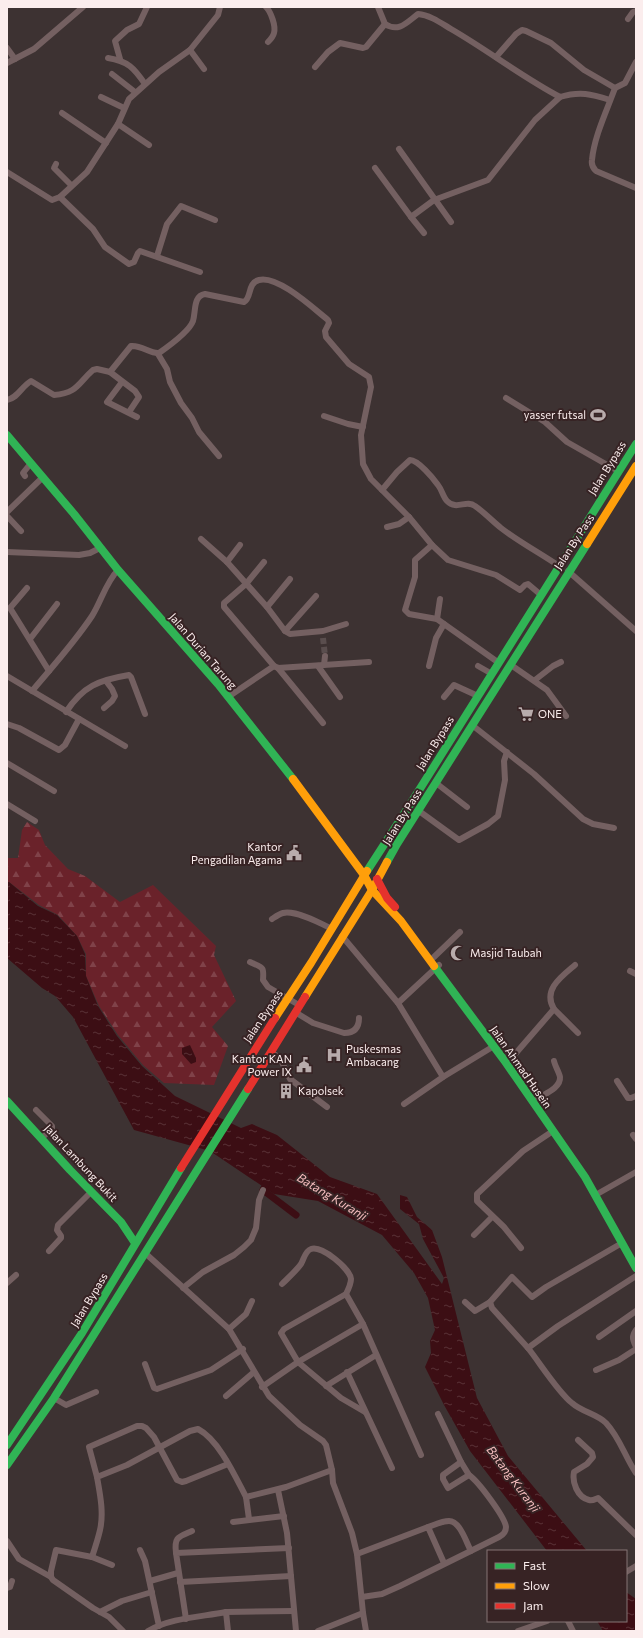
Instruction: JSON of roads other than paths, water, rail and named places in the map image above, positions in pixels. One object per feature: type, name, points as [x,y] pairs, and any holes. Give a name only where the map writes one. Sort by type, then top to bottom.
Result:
[{"type":"main road","name":"Jalan Durian Tarung","points":[[7,435],[74,514],[118,570],[196,658],[273,753],[364,875],[372,890]]},
{"type":"main road","name":"Jalan Bypass","points":[[7,1445],[82,1333],[183,1163],[252,1052],[332,929],[364,875],[403,816],[636,444]]},
{"type":"main road","name":"Jalan By Pass","points":[[7,1465],[10,1455],[54,1398],[372,890],[377,879],[568,571],[636,466]]},
{"type":"main road","points":[[573,545],[583,550]]},
{"type":"main road","points":[[466,715],[474,723]]},
{"type":"main road","name":"Jalan Ahmad Husein","points":[[377,879],[387,898],[434,957],[437,966],[585,1178],[636,1268]]},
{"type":"main road","name":"Jalan Ahmad Husein","points":[[372,890],[401,921],[508,1058],[585,1170],[636,1260]]},
{"type":"main road","name":"Jalan Lambung Bukit","points":[[7,1101],[90,1192],[128,1229],[135,1243]]},
{"type":"street","points":[[7,63],[34,49],[83,7]]},
{"type":"street","points":[[120,59],[115,40],[127,30],[139,24],[147,7]]},
{"type":"street","points":[[7,172],[52,200],[60,197],[71,185],[87,172],[118,124],[129,99],[135,92],[190,50],[218,15],[220,7]]},
{"type":"street","points":[[266,7],[269,11],[274,29],[273,35],[268,42]]},
{"type":"street","points":[[378,7],[385,24],[393,28],[400,27],[418,14],[430,17],[476,44],[533,82],[560,97]]},
{"type":"street","points":[[418,7],[418,14]]},
{"type":"street","points":[[628,19],[633,12],[636,11]]},
{"type":"street","points":[[315,67],[328,52],[340,43],[362,48],[366,47],[385,24]]},
{"type":"street","points":[[496,57],[516,34],[522,30],[526,31],[551,43],[584,70],[614,88]]},
{"type":"street","points":[[7,48],[15,59]]},
{"type":"street","points":[[190,50],[204,69]]},
{"type":"street","points":[[108,58],[120,59],[133,68],[145,84]]},
{"type":"street","points":[[636,62],[625,83],[614,88],[599,130],[592,160],[592,166],[596,171],[636,188]]},
{"type":"street","points":[[112,74],[135,92]]},
{"type":"street","points":[[411,217],[434,200],[488,180],[535,120],[560,97],[571,94],[585,93],[610,100]]},
{"type":"street","points":[[101,96],[124,108]]},
{"type":"street","points":[[62,113],[106,143]]},
{"type":"street","points":[[118,124],[149,145]]},
{"type":"street","points":[[399,149],[451,222]]},
{"type":"street","points":[[56,164],[54,168],[71,185]]},
{"type":"street","points":[[375,168],[424,233]]},
{"type":"street","points":[[60,197],[93,229],[105,247],[127,262],[133,263],[140,251],[200,272]]},
{"type":"street","points":[[157,256],[167,224],[181,206],[215,220]]},
{"type":"street","points":[[158,354],[188,330],[193,322],[197,299],[200,295],[205,294],[244,302],[247,300],[251,287],[254,283],[260,280],[270,281],[285,286],[328,320],[329,323],[325,331],[326,337],[349,364],[369,377],[371,387],[361,435],[363,464],[371,479],[409,517],[432,545],[451,562],[496,575],[520,590],[528,584],[542,595]]},
{"type":"street","points":[[110,372],[132,346],[140,346],[158,354],[167,369],[170,382],[181,403],[192,418],[199,432],[218,456]]},
{"type":"street","points":[[7,400],[23,390],[31,381],[49,393],[58,394],[76,389],[94,370],[97,369],[110,372],[135,391],[139,397],[129,412]]},
{"type":"street","points":[[122,382],[107,402],[137,417]]},
{"type":"street","points":[[506,398],[545,422],[567,442],[618,471]]},
{"type":"street","points":[[324,416],[363,427]]},
{"type":"street","points":[[382,490],[397,472],[410,460],[414,461],[420,465],[438,486],[450,504],[459,506],[467,504],[475,505],[500,528],[560,566]]},
{"type":"street","points":[[25,476],[23,473],[31,463]]},
{"type":"street","points":[[7,512],[43,477]]},
{"type":"street","points":[[7,516],[21,531]]},
{"type":"street","points":[[387,527],[399,524],[409,517]]},
{"type":"street","points":[[201,539],[227,562],[267,607],[285,631],[292,634],[323,634],[346,624]]},
{"type":"street","points":[[227,562],[240,545]]},
{"type":"street","points":[[432,545],[415,560],[415,577],[404,608],[407,613],[437,619],[499,663]]},
{"type":"street","points":[[7,552],[79,555],[90,553],[100,548]]},
{"type":"street","points":[[264,562],[246,584],[224,603],[224,607],[323,723]]},
{"type":"street","points":[[32,691],[84,628],[96,609],[113,576],[118,570]]},
{"type":"street","points":[[568,571],[636,631]]},
{"type":"street","points":[[267,607],[290,579]]},
{"type":"street","points":[[27,588],[8,609],[30,640],[49,671]]},
{"type":"street","points":[[285,631],[316,596]]},
{"type":"street","points":[[437,619],[440,598]]},
{"type":"street","points":[[30,640],[57,604]]},
{"type":"street","points":[[429,666],[436,638],[444,624]]},
{"type":"street","points":[[321,666],[325,656]]},
{"type":"street","points":[[228,697],[276,667],[321,666],[369,662]]},
{"type":"street","points":[[534,680],[561,662]]},
{"type":"street","points":[[511,665],[534,680],[551,695],[566,716]]},
{"type":"street","points":[[321,666],[340,698]]},
{"type":"street","points":[[478,666],[492,674]]},
{"type":"street","points":[[7,676],[125,746]]},
{"type":"street","points":[[66,712],[74,700],[87,688],[106,681],[130,676],[145,714]]},
{"type":"street","points":[[104,708],[115,696],[106,681]]},
{"type":"street","points":[[444,697],[454,685],[478,696]]},
{"type":"street","points":[[8,725],[19,728],[59,750],[65,745],[79,719]]},
{"type":"street","points":[[474,723],[534,774],[583,819],[593,824],[614,828]]},
{"type":"street","points":[[419,811],[461,840],[488,824],[498,816],[505,780],[504,761],[507,752]]},
{"type":"street","points":[[7,763],[54,791]]},
{"type":"street","points":[[436,783],[467,807]]},
{"type":"street","points":[[7,804],[35,821]]},
{"type":"street","points":[[272,919],[280,914],[288,913],[308,918],[332,929]]},
{"type":"street","points":[[434,957],[460,932]]},
{"type":"street","points":[[342,936],[398,1003],[443,1076]]},
{"type":"street","points":[[250,962],[263,969],[264,980],[268,987],[288,998],[313,1023],[344,1033],[349,1033],[355,1030],[359,1024],[360,1018]]},
{"type":"street","points":[[575,965],[560,978],[552,988],[550,997],[551,1005],[554,1009],[578,1033]]},
{"type":"street","points":[[398,1003],[437,966]]},
{"type":"street","points":[[630,971],[636,974]]},
{"type":"street","points":[[508,1058],[516,1053],[554,1009]]},
{"type":"street","points":[[404,1104],[443,1076],[494,1046]]},
{"type":"street","points":[[271,1052],[282,1060],[290,1079],[327,1107]]},
{"type":"street","points":[[536,1099],[553,1089],[558,1083],[560,1077],[554,1061]]},
{"type":"street","points":[[617,1081],[628,1098],[636,1096]]},
{"type":"street","points":[[36,1110],[52,1126],[52,1128],[42,1138]]},
{"type":"street","points":[[521,1248],[504,1227],[492,1217],[477,1200],[478,1194],[523,1152],[553,1131]]},
{"type":"street","points":[[599,1193],[636,1172]]},
{"type":"street","points":[[183,1288],[202,1272],[234,1255],[251,1240],[256,1228],[259,1200],[263,1190]]},
{"type":"street","points":[[49,1250],[61,1238],[57,1230],[58,1225],[90,1192]]},
{"type":"street","points":[[474,1236],[492,1217]]},
{"type":"street","points":[[466,1302],[475,1311],[490,1302],[512,1277],[532,1297],[546,1287],[622,1243]]},
{"type":"street","points":[[282,1284],[299,1266],[307,1252],[311,1249],[316,1249],[336,1260],[349,1274],[351,1280],[346,1294],[282,1331],[281,1335],[298,1362],[326,1386],[365,1412]]},
{"type":"street","points":[[145,1253],[229,1329],[243,1349],[262,1387],[274,1402],[307,1430],[323,1441],[328,1450],[335,1489],[358,1554],[366,1631]]},
{"type":"street","points":[[7,1283],[16,1275]]},
{"type":"street","points":[[528,1348],[562,1323],[636,1276]]},
{"type":"street","points":[[346,1294],[362,1324],[421,1455]]},
{"type":"street","points":[[229,1329],[246,1314],[252,1301]]},
{"type":"street","points":[[490,1302],[492,1308],[528,1348],[568,1400],[607,1424],[620,1443],[636,1473]]},
{"type":"street","points":[[599,1336],[636,1311]]},
{"type":"street","points":[[262,1387],[298,1362],[362,1324]]},
{"type":"street","points":[[596,1370],[619,1360],[636,1348],[632,1336],[636,1330]]},
{"type":"street","points":[[145,1364],[154,1388],[157,1389],[211,1370],[243,1349]]},
{"type":"street","points":[[326,1386],[376,1355]]},
{"type":"street","points":[[226,1396],[254,1372]]},
{"type":"street","points":[[347,1372],[392,1468]]},
{"type":"street","points":[[54,1398],[66,1405],[96,1392]]},
{"type":"street","points":[[362,1597],[382,1594],[400,1586],[505,1533],[506,1528],[504,1522],[488,1496],[478,1483],[469,1475],[461,1462],[438,1414]]},
{"type":"street","points":[[92,1557],[101,1530],[102,1521],[97,1477],[89,1449],[91,1445],[137,1426],[142,1426],[151,1433],[177,1480],[180,1482],[228,1464]]},
{"type":"street","points":[[97,1477],[127,1465],[190,1431],[198,1429],[203,1432],[217,1447],[228,1464],[246,1497],[249,1519]]},
{"type":"street","points":[[578,1440],[592,1453],[593,1457],[587,1464],[574,1472],[572,1479],[574,1487],[584,1498],[588,1500],[598,1498],[601,1500],[636,1535]]},
{"type":"street","points":[[461,1462],[443,1476],[448,1488],[469,1475]]},
{"type":"street","points":[[246,1497],[278,1490],[332,1470]]},
{"type":"street","points":[[278,1490],[289,1548],[293,1612],[296,1631]]},
{"type":"street","points":[[233,1522],[284,1516]]},
{"type":"street","points":[[358,1554],[447,1521],[453,1522],[457,1525],[471,1551]]},
{"type":"street","points":[[428,1527],[444,1563]]},
{"type":"street","points":[[186,1619],[178,1574],[175,1546],[177,1540],[182,1535],[192,1531]]},
{"type":"street","points":[[7,1541],[19,1559],[51,1577],[57,1583],[109,1617],[123,1631]]},
{"type":"street","points":[[176,1554],[289,1548]]},
{"type":"street","points":[[51,1577],[56,1550],[92,1557],[112,1565]]},
{"type":"street","points":[[140,1550],[146,1561],[159,1626]]},
{"type":"street","points":[[150,1581],[178,1574]]},
{"type":"street","points":[[180,1582],[291,1576]]},
{"type":"street","points":[[7,1588],[10,1587],[12,1581]]},
{"type":"street","points":[[100,1612],[122,1601],[152,1592]]},
{"type":"street","points":[[148,1631],[159,1626],[186,1619],[226,1612],[293,1612]]},
{"type":"street","points":[[226,1612],[228,1631]]},
{"type":"street","points":[[318,1631],[363,1613]]},
{"type":"street","points":[[518,1631],[544,1622]]},
{"type":"street","points":[[568,1622],[573,1631]]},
{"type":"street","points":[[114,1631],[118,1625]]},
{"type":"water","name":"Batang Kuranji","points":[[7,882],[9,882],[38,906],[57,915],[77,936],[85,954],[86,976],[98,1006],[117,1036],[142,1066],[175,1096],[241,1128],[252,1124],[277,1135],[330,1177],[377,1194],[442,1284],[444,1278],[423,1239],[419,1224],[400,1209],[400,1195],[407,1197],[417,1217],[432,1230],[442,1257],[477,1398],[508,1456],[586,1550],[546,1550],[470,1451],[425,1367],[431,1353],[430,1341],[435,1330],[428,1298],[414,1273],[382,1235],[318,1201],[274,1194],[210,1151],[134,1130],[73,1017],[55,996],[42,988],[7,958]]},
{"type":"water","points":[[190,1045],[196,1058],[196,1062],[191,1064],[182,1054],[182,1048]]},
{"type":"water","points":[[627,1593],[636,1599],[636,1631],[603,1631],[598,1622],[627,1622]]},
{"type":"waterway","points":[[266,1184],[263,1190],[296,1215]]},
{"type":"tunnel","points":[[323,638],[325,656]]},
{"type":"place","name":"yasser futsal","points":[[598,415]]},
{"type":"place","name":"ONE","points":[[526,714]]},
{"type":"place","name":"Kantor Pengadilan Agama","points":[[294,853]]},
{"type":"place","name":"Masjid Taubah","points":[[458,953]]},
{"type":"place","name":"Puskesmas Ambacang","points":[[334,1055]]},
{"type":"place","name":"Kantor KAN Power IX","points":[[304,1065]]},
{"type":"place","name":"Kapolsek","points":[[286,1091]]}]
